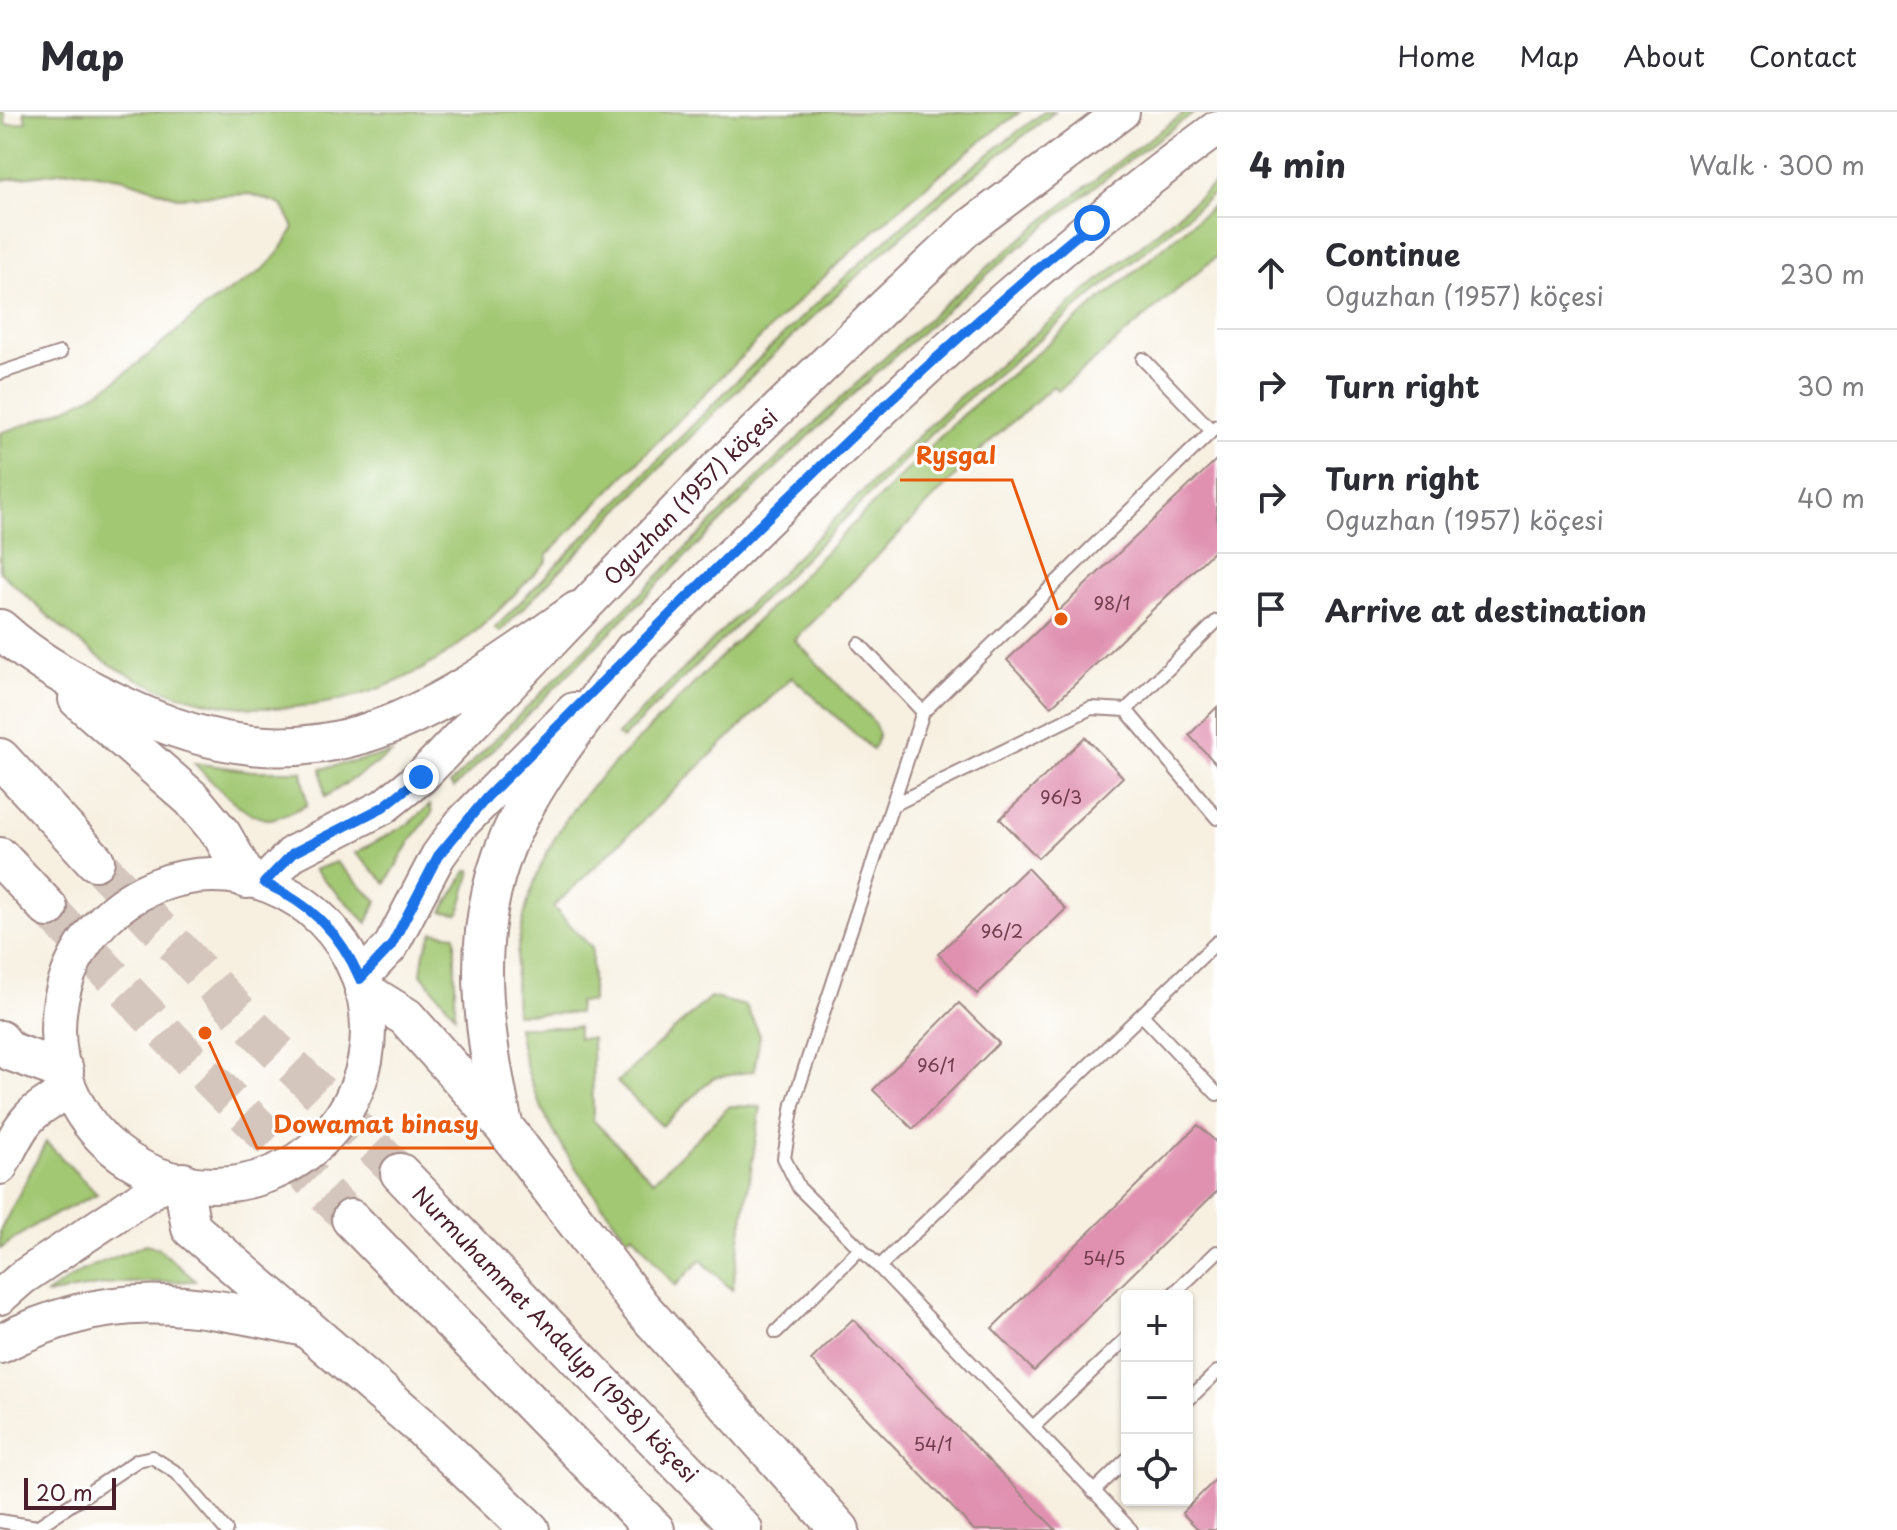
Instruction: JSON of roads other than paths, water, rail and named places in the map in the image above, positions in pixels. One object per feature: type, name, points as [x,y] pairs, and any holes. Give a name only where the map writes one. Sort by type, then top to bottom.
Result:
[{"type":"main road","name":"Oguzhan (1957) köçesi","points":[[256,881],[293,853],[383,807],[421,777],[717,468],[969,227],[1122,112]]},
{"type":"main road","points":[[362,985],[391,946],[438,856],[461,824],[634,650],[928,363],[1092,223],[1217,128]]},
{"type":"main road","points":[[14,641],[160,724],[226,742],[293,747],[344,739],[391,726],[438,706],[577,611]]},
{"type":"main road","points":[[14,641],[192,799],[256,881]]},
{"type":"main road","points":[[504,1127],[488,1052],[482,991],[481,945],[491,887],[515,823],[532,794],[634,650]]},
{"type":"main road","points":[[0,758],[95,861]]},
{"type":"main road","points":[[0,857],[48,908]]},
{"type":"main road","points":[[221,875],[256,881],[305,905],[338,938],[362,985],[368,1017],[363,1068],[355,1093],[326,1136],[284,1168],[260,1178],[209,1185],[177,1181],[149,1172],[110,1147],[94,1130],[67,1081],[58,1019],[63,993],[85,944],[101,924],[133,899],[169,882],[221,875]]},
{"type":"main road","points":[[362,985],[406,1017],[504,1127],[640,1306],[840,1530]]},
{"type":"main road","points":[[0,1040],[9,1051],[67,1081]]},
{"type":"main road","points":[[0,1167],[24,1121],[67,1081]]},
{"type":"main road","name":"Nurmuhammet Andalyp (1958) köçesi","points":[[400,1173],[743,1530]]},
{"type":"main road","points":[[0,1297],[23,1277],[177,1181]]},
{"type":"main road","points":[[177,1181],[191,1228],[419,1425],[530,1530]]},
{"type":"main road","points":[[351,1219],[655,1530]]},
{"type":"main road","points":[[0,1344],[63,1318],[116,1305],[166,1303],[210,1306],[307,1328]]},
{"type":"lane","points":[[0,373],[60,353]]},
{"type":"lane","points":[[1131,1530],[861,1248],[799,1188],[784,1158],[793,1104],[923,712],[1214,429],[1143,359]]},
{"type":"lane","points":[[1126,710],[1217,621]]},
{"type":"lane","points":[[859,644],[923,712]]},
{"type":"lane","points":[[895,804],[1091,708],[1126,710],[1217,818]]},
{"type":"lane","points":[[879,1267],[1217,942]]},
{"type":"lane","points":[[1142,1015],[1217,1094]]},
{"type":"lane","points":[[776,1332],[861,1248]]},
{"type":"lane","points":[[1177,1290],[1217,1252]]},
{"type":"lane","points":[[1033,1427],[1121,1344]]},
{"type":"lane","points":[[1193,1395],[1217,1372]]},
{"type":"lane","points":[[0,1521],[37,1527],[138,1460],[152,1457],[177,1473],[226,1530]]},
{"type":"lane","points":[[1093,1492],[1121,1465]]},
{"type":"tunnel","points":[[95,861],[255,1029],[400,1173]]},
{"type":"tunnel","points":[[48,908],[193,1062],[351,1219]]},
{"type":"place","name":"Rysgal","points":[[1061,619]]},
{"type":"place","name":"Dowamat binasy","points":[[205,1033]]}]
